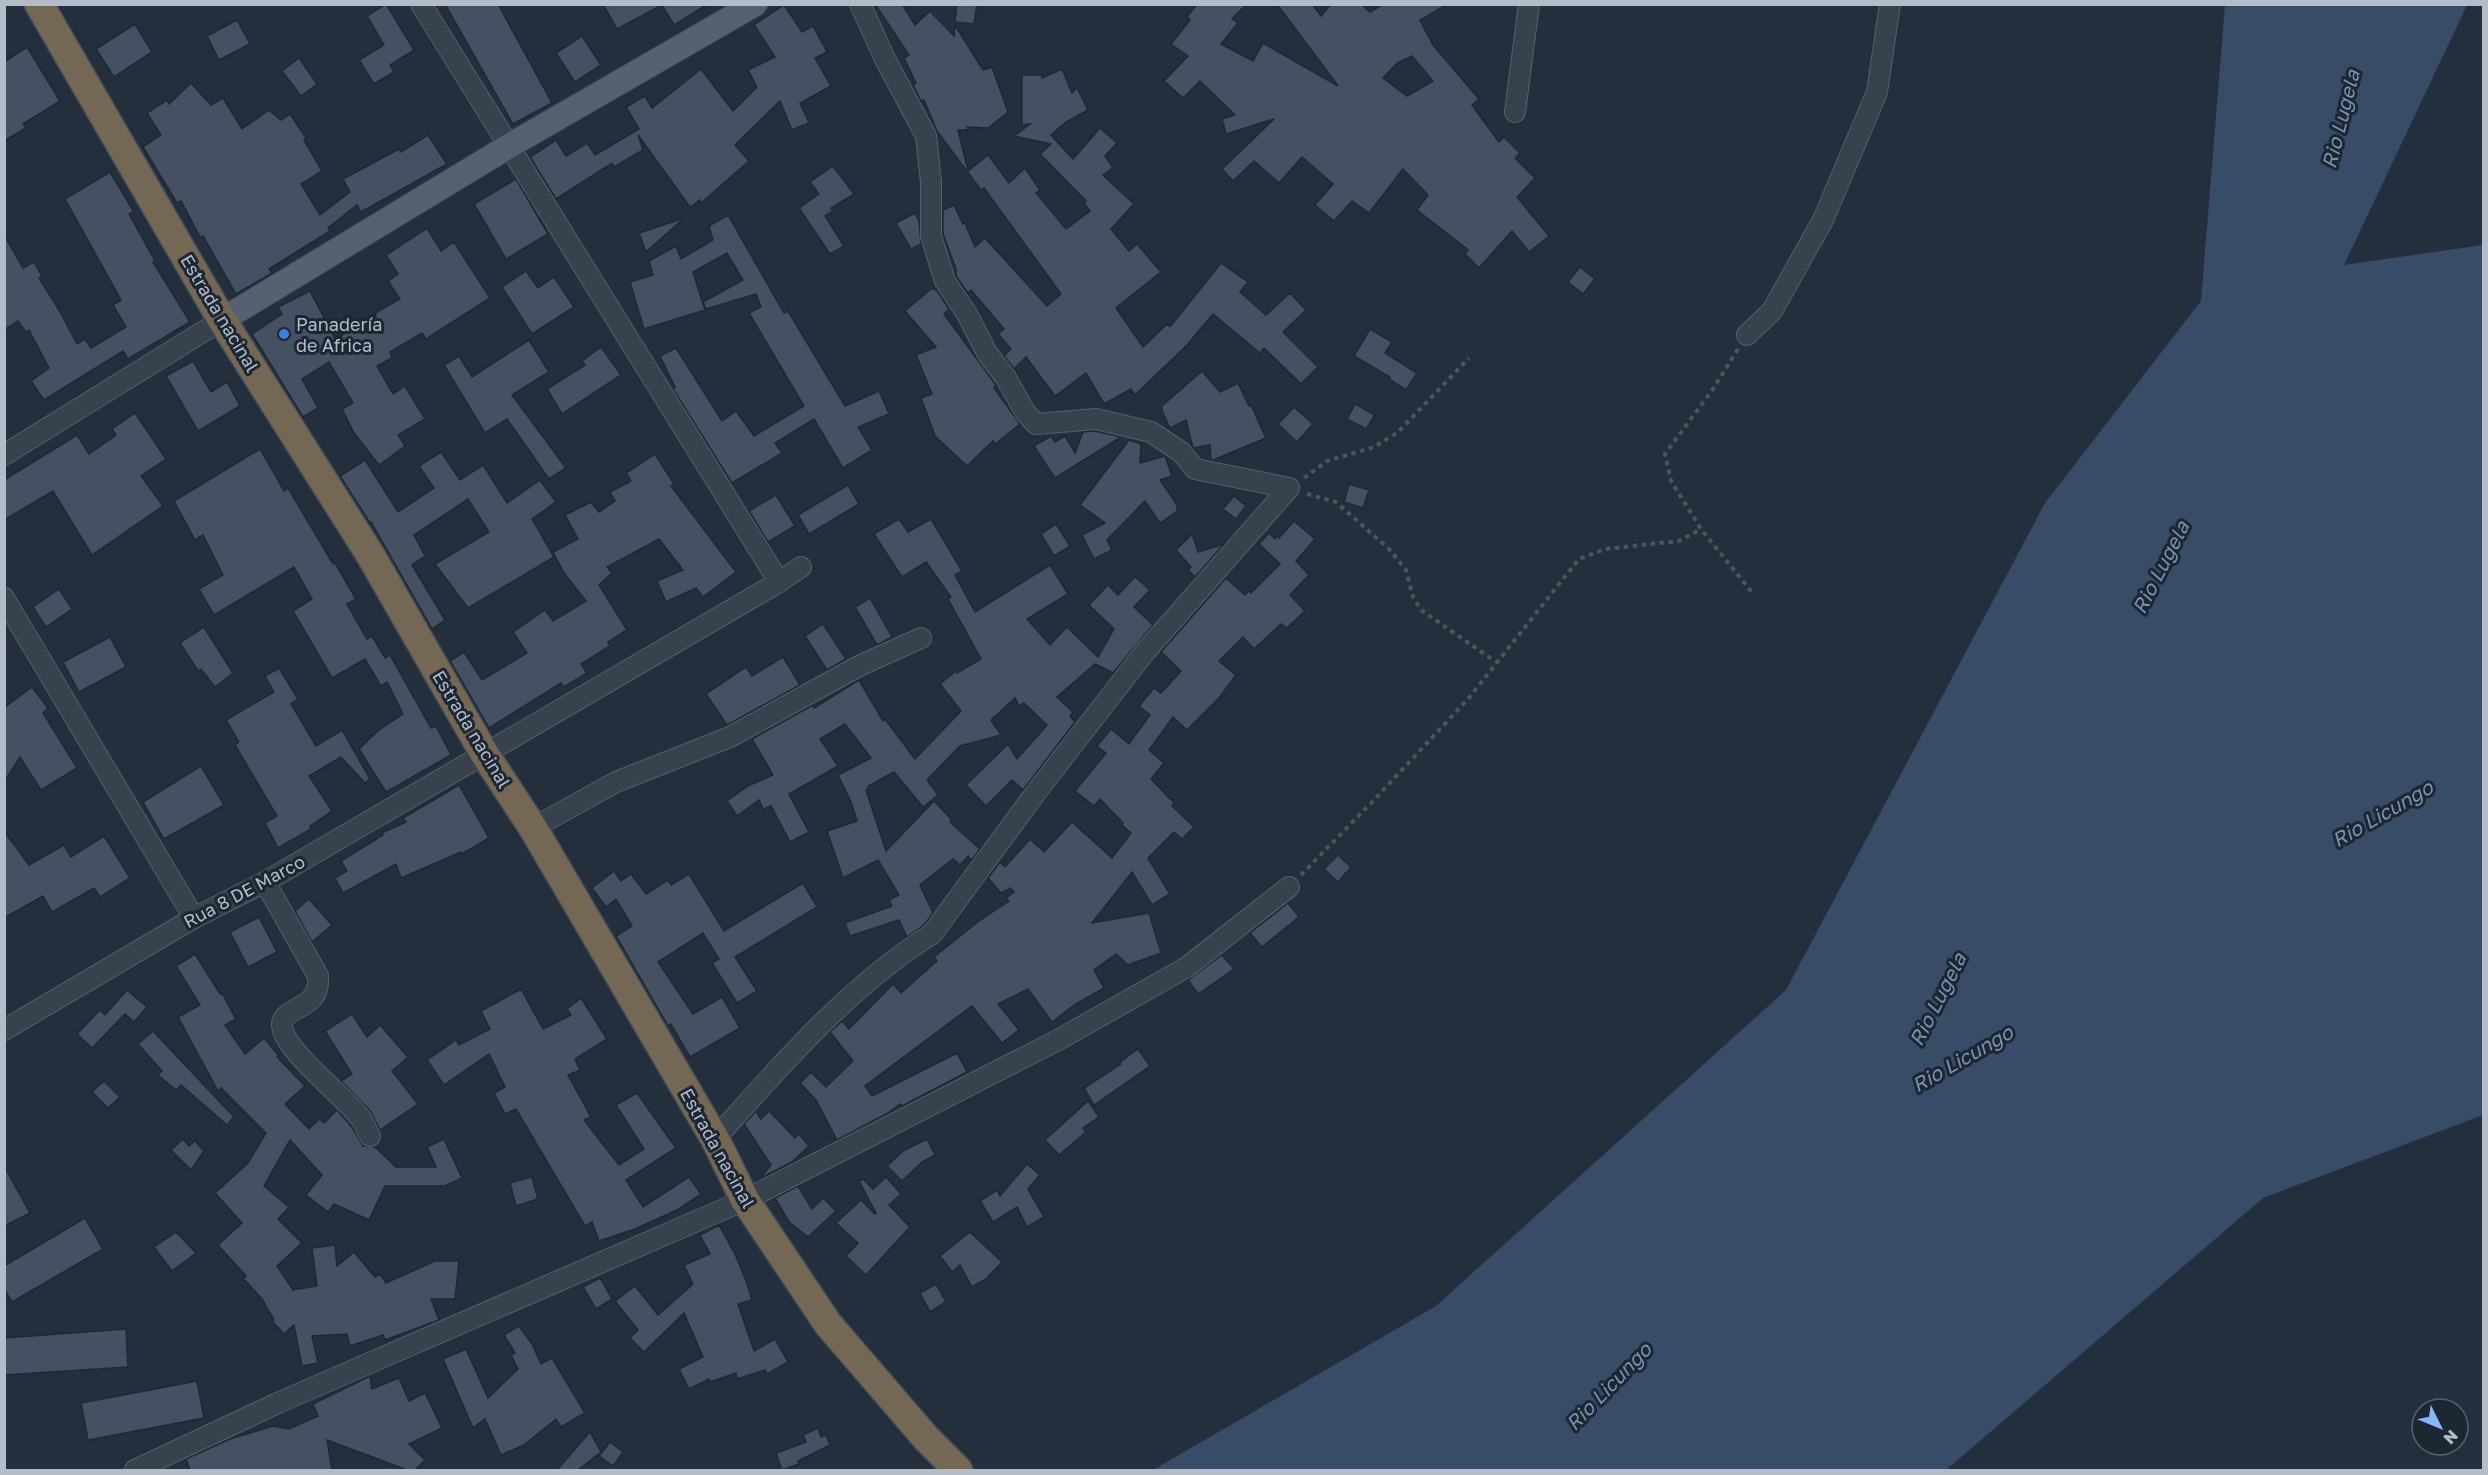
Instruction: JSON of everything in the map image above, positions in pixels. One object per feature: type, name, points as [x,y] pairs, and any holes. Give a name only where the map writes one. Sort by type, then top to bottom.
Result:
[{"type":"highway","name":"Estrada nacinal","points":[[39,4],[222,320],[371,556],[484,753],[533,828],[715,1139],[745,1200],[828,1324],[926,1438],[958,1470]]},
{"type":"main road","points":[[222,320],[509,146],[755,4]]},
{"type":"street","points":[[421,4],[779,582]]},
{"type":"street","points":[[715,1139],[816,1030],[861,988],[932,934],[1040,787],[1144,653],[1289,488],[1195,469],[1181,452],[1151,432],[1096,419],[1036,424],[1025,412],[945,281],[931,236],[931,182],[926,136],[885,59],[860,4]]},
{"type":"street","points":[[1515,112],[1529,4]]},
{"type":"street","points":[[1747,335],[1772,311],[1823,220],[1877,92],[1890,4]]},
{"type":"street","points":[[4,454],[222,320]]},
{"type":"street","name":"Rua 8 DE Marco","points":[[4,1030],[194,918],[265,882],[801,567]]},
{"type":"street","points":[[4,598],[194,918]]},
{"type":"street","points":[[533,828],[616,782],[729,737],[859,666],[921,638]]},
{"type":"street","points":[[265,882],[318,976],[319,986],[314,998],[286,1016],[282,1023],[284,1033],[294,1048],[361,1119],[370,1136]]},
{"type":"street","points":[[135,1470],[291,1398],[745,1200],[1060,1039],[1187,967],[1288,887]]},
{"type":"path","points":[[1747,335],[1713,389],[1665,454],[1671,481],[1701,529],[1754,595]]},
{"type":"path","points":[[1289,488],[1327,461],[1374,447],[1398,432],[1469,358]]},
{"type":"path","points":[[1289,488],[1336,502],[1396,557],[1406,570],[1413,597],[1421,610],[1496,662]]},
{"type":"path","points":[[1288,887],[1398,775],[1468,699],[1579,560],[1605,549],[1678,541],[1701,529]]},
{"type":"water","points":[[2225,5],[2467,5],[2344,265],[2483,245],[2483,1115],[2263,1198],[1946,1470],[1153,1470],[1436,1306],[1786,990],[2045,503],[2201,301]]},
{"type":"building","points":[[386,4],[414,50],[390,65],[394,72],[374,84],[359,60],[384,45],[367,16]]},
{"type":"building","points":[[445,4],[498,4],[552,103],[513,124]]},
{"type":"building","points":[[603,4],[708,4],[674,25],[662,5],[617,29]]},
{"type":"building","points":[[875,4],[902,4],[915,25],[930,11],[954,36],[955,25],[983,70],[992,67],[1008,112],[988,128],[967,127],[969,130],[958,130],[968,171],[988,155],[1009,183],[1025,168],[1040,190],[1036,193],[1066,229],[1090,211],[1084,203],[1086,201],[1040,154],[1051,144],[1014,136],[1030,124],[1022,125],[1022,75],[1042,75],[1042,78],[1062,69],[1072,93],[1077,88],[1088,110],[1066,122],[1051,135],[1073,159],[1100,128],[1117,143],[1105,156],[1113,168],[1103,175],[1134,204],[1111,229],[1129,251],[1137,244],[1161,272],[1116,308],[1143,347],[1167,324],[1170,327],[1221,263],[1248,282],[1240,292],[1266,315],[1290,293],[1306,310],[1283,332],[1318,367],[1301,384],[1264,348],[1260,353],[1213,314],[1187,345],[1135,395],[1131,389],[1104,404],[1086,373],[1055,396],[1026,357],[1014,369],[1004,356],[1011,349],[998,334],[1004,329],[971,290],[968,293],[956,276],[956,269],[943,234],[943,210],[954,205],[975,247],[985,238],[1047,306],[1061,294],[984,188],[981,190],[937,131],[924,100],[921,101],[913,85],[916,83],[904,58],[909,55]]},
{"type":"building","points":[[957,4],[977,4],[974,24],[955,22]]},
{"type":"building","points":[[1197,4],[1247,4],[1232,19],[1238,23],[1221,44],[1253,61],[1263,43],[1338,86],[1277,4],[1312,4],[1321,16],[1331,4],[1361,4],[1370,12],[1384,4],[1448,4],[1420,20],[1433,45],[1479,99],[1472,105],[1499,142],[1504,137],[1520,153],[1515,158],[1535,178],[1517,197],[1549,236],[1529,252],[1512,231],[1479,268],[1465,254],[1468,250],[1417,210],[1428,195],[1403,169],[1369,213],[1352,201],[1334,221],[1315,205],[1333,184],[1302,157],[1279,183],[1254,161],[1233,181],[1222,169],[1274,119],[1226,134],[1222,119],[1235,115],[1200,81],[1183,98],[1164,81],[1188,56],[1171,44],[1190,20],[1187,17]],"holes":[[[1412,56],[1433,81],[1407,96],[1383,78],[1397,63]]]},
{"type":"building","points":[[784,5],[802,32],[813,26],[827,52],[815,58],[831,86],[800,103],[809,123],[792,130],[780,101],[735,145],[749,161],[701,203],[700,200],[690,207],[638,135],[643,150],[614,167],[612,163],[556,199],[530,157],[556,140],[566,156],[587,143],[595,155],[639,129],[626,107],[645,96],[652,108],[701,69],[733,111],[757,87],[748,70],[775,57],[754,25]]},
{"type":"building","points":[[237,20],[250,44],[219,60],[207,36]]},
{"type":"building","points":[[135,24],[152,52],[114,77],[96,49]]},
{"type":"building","points":[[582,36],[601,65],[575,82],[556,53]]},
{"type":"building","points":[[27,47],[60,101],[23,124],[26,128],[4,141],[4,62]]},
{"type":"building","points":[[299,58],[317,84],[301,96],[282,71]]},
{"type":"building","points":[[191,83],[211,105],[223,98],[242,129],[269,110],[281,120],[290,114],[306,138],[304,140],[322,171],[301,184],[320,215],[350,192],[343,179],[399,149],[401,152],[428,135],[447,164],[361,212],[357,205],[328,228],[330,231],[269,269],[272,273],[236,294],[203,236],[200,237],[181,201],[177,203],[143,147],[161,135],[147,113],[167,100],[169,104]]},
{"type":"building","points":[[833,166],[854,194],[831,208],[833,211],[825,216],[844,246],[830,254],[799,208],[819,194],[810,182]]},
{"type":"building","points":[[110,172],[134,212],[129,214],[155,261],[153,262],[190,322],[128,359],[123,351],[44,400],[31,381],[49,368],[29,330],[26,332],[18,321],[4,330],[4,235],[23,268],[34,262],[42,276],[39,278],[77,344],[85,339],[91,348],[126,327],[113,305],[121,300],[65,199]]},
{"type":"building","points":[[516,179],[548,234],[506,259],[474,204]]},
{"type":"building","points":[[915,213],[919,221],[921,244],[911,249],[896,223]]},
{"type":"building","points":[[728,215],[784,313],[788,311],[845,406],[879,391],[889,414],[858,427],[872,450],[843,468],[814,419],[775,443],[782,453],[732,483],[673,389],[675,387],[660,356],[676,348],[722,421],[736,411],[754,436],[804,406],[749,313],[761,307],[756,294],[706,309],[703,302],[743,280],[727,253],[693,272],[705,310],[644,329],[630,282],[653,275],[649,261],[676,246],[681,259],[713,240],[709,226]]},
{"type":"building","points":[[684,218],[646,252],[639,233]]},
{"type":"building","points":[[427,228],[441,251],[454,242],[490,298],[426,339],[422,333],[390,352],[392,358],[377,366],[393,394],[405,386],[425,419],[398,435],[405,446],[379,465],[354,433],[342,409],[353,403],[329,362],[302,379],[318,408],[303,417],[252,334],[282,314],[278,307],[310,291],[335,339],[376,316],[375,313],[400,299],[388,281],[398,274],[386,255]]},
{"type":"building","points":[[1580,267],[1595,279],[1583,294],[1568,282]]},
{"type":"building","points":[[526,271],[538,288],[554,277],[574,307],[532,334],[502,287]]},
{"type":"building","points":[[932,288],[936,289],[949,309],[944,314],[996,385],[994,388],[1020,424],[995,444],[993,441],[967,466],[935,436],[921,398],[932,394],[916,355],[936,347],[905,311]]},
{"type":"building","points":[[1370,329],[1392,342],[1385,353],[1417,373],[1406,390],[1389,379],[1390,377],[1354,356]]},
{"type":"building","points":[[529,340],[549,372],[512,395],[566,468],[549,479],[507,419],[485,433],[444,365],[459,356],[472,377]]},
{"type":"building","points":[[601,347],[621,375],[562,414],[547,389],[585,365],[582,361]]},
{"type":"building","points":[[193,361],[211,392],[227,382],[240,406],[198,431],[166,376]]},
{"type":"building","points":[[1202,371],[1220,392],[1238,383],[1266,438],[1211,460],[1210,445],[1193,448],[1186,420],[1170,428],[1162,406]]},
{"type":"building","points":[[1355,404],[1375,415],[1366,429],[1347,419]]},
{"type":"building","points":[[1294,407],[1313,424],[1297,442],[1278,424]]},
{"type":"building","points":[[135,413],[166,459],[141,476],[163,506],[92,555],[53,491],[4,520],[4,480],[77,435],[89,454],[116,435],[112,429]]},
{"type":"building","points":[[1095,431],[1121,437],[1055,478],[1034,446],[1051,436],[1055,442],[1065,436],[1075,453],[1083,432]]},
{"type":"building","points":[[1129,440],[1141,444],[1140,463],[1165,456],[1172,476],[1160,480],[1177,505],[1177,511],[1160,523],[1145,501],[1107,540],[1112,550],[1094,559],[1082,535],[1105,523],[1080,505]]},
{"type":"building","points":[[260,449],[284,491],[288,488],[356,599],[347,604],[367,639],[372,636],[385,658],[390,655],[431,728],[436,726],[451,755],[386,792],[359,749],[380,729],[403,714],[387,682],[381,686],[365,659],[332,678],[293,611],[312,599],[294,567],[214,615],[199,589],[223,575],[203,535],[195,540],[174,501]]},
{"type":"building","points":[[441,452],[460,480],[483,465],[507,503],[540,480],[556,502],[532,519],[554,557],[468,608],[435,564],[489,532],[468,499],[414,535],[425,556],[412,565],[445,620],[432,629],[371,522],[340,476],[365,460],[398,512],[434,488],[419,466]]},
{"type":"building","points":[[655,454],[674,484],[671,486],[736,572],[703,597],[696,588],[666,602],[657,581],[683,570],[659,539],[607,567],[612,573],[599,585],[627,630],[608,642],[610,646],[581,664],[587,673],[564,687],[561,683],[489,728],[450,661],[464,652],[482,680],[527,653],[513,632],[545,610],[553,621],[586,601],[564,573],[553,552],[578,539],[565,515],[591,502],[599,512],[615,501],[610,492],[631,481],[626,473]]},
{"type":"building","points":[[1349,484],[1369,490],[1363,508],[1344,502]]},
{"type":"building","points":[[848,485],[859,504],[809,534],[798,515]]},
{"type":"building","points":[[776,495],[795,526],[768,542],[749,511]]},
{"type":"building","points":[[1234,496],[1246,506],[1236,519],[1223,509]]},
{"type":"building","points":[[899,519],[908,532],[931,519],[962,571],[955,575],[975,612],[1050,565],[1068,594],[1027,619],[1050,645],[1067,627],[1098,657],[1114,629],[1089,605],[1108,585],[1118,595],[1135,577],[1150,590],[1134,607],[1153,625],[1113,673],[1095,664],[1057,697],[1073,712],[1070,716],[1075,722],[1023,790],[1012,780],[986,806],[966,785],[1008,744],[1017,759],[1047,725],[1024,703],[1019,706],[1015,698],[991,720],[1001,735],[960,746],[927,780],[938,795],[923,807],[894,772],[868,786],[866,790],[886,851],[934,801],[952,820],[950,822],[980,849],[972,860],[968,856],[960,865],[953,859],[920,885],[933,913],[924,925],[907,937],[899,920],[850,936],[845,923],[892,906],[889,900],[899,895],[878,860],[843,878],[827,831],[857,821],[838,775],[871,758],[845,724],[820,739],[838,766],[789,794],[809,832],[790,842],[771,806],[763,809],[759,800],[737,816],[727,801],[748,786],[773,775],[752,739],[813,705],[814,708],[859,680],[883,721],[885,719],[915,759],[961,711],[940,684],[956,671],[957,673],[981,659],[948,599],[951,597],[926,562],[902,577],[874,534]]},
{"type":"building","points":[[1294,521],[1315,539],[1296,561],[1309,575],[1290,595],[1305,611],[1287,628],[1281,624],[1254,649],[1243,637],[1219,661],[1236,675],[1219,698],[1187,730],[1173,717],[1149,750],[1164,763],[1151,779],[1174,803],[1172,806],[1194,827],[1182,839],[1174,832],[1148,858],[1170,894],[1152,905],[1132,872],[1092,923],[1149,913],[1161,953],[1128,965],[1116,954],[1094,970],[1104,988],[1076,1004],[1052,1022],[1028,989],[998,1004],[1019,1030],[1002,1043],[972,1006],[865,1086],[872,1096],[957,1053],[967,1072],[902,1106],[900,1104],[888,1113],[837,1140],[816,1100],[800,1083],[811,1072],[826,1087],[853,1061],[830,1032],[842,1021],[849,1029],[893,984],[901,993],[937,961],[934,957],[979,921],[1009,901],[1006,898],[1014,892],[1011,888],[1001,893],[988,878],[1000,862],[1005,867],[1030,839],[1044,852],[1072,822],[1112,858],[1131,833],[1100,799],[1094,806],[1075,791],[1106,753],[1097,746],[1111,729],[1129,744],[1150,715],[1139,706],[1154,688],[1161,693],[1181,671],[1161,652],[1226,578],[1245,595],[1249,591],[1251,593],[1280,564],[1259,544],[1269,533],[1275,539],[1277,536],[1279,538]]},
{"type":"building","points":[[1056,524],[1070,546],[1054,556],[1041,534]]},
{"type":"building","points":[[1192,534],[1198,552],[1224,544],[1195,577],[1188,570],[1191,567],[1176,550]]},
{"type":"building","points":[[59,589],[72,609],[46,627],[33,607]]},
{"type":"building","points":[[870,598],[892,637],[877,645],[855,607]]},
{"type":"building","points":[[823,624],[846,659],[827,670],[805,636]]},
{"type":"building","points":[[204,627],[233,673],[215,687],[201,669],[198,671],[180,643]]},
{"type":"building","points":[[110,637],[126,667],[79,692],[63,662]]},
{"type":"building","points":[[783,657],[800,685],[727,725],[706,694],[746,667],[752,676]]},
{"type":"building","points":[[279,668],[298,699],[291,704],[316,746],[342,730],[370,779],[365,783],[341,757],[309,776],[332,811],[310,826],[311,829],[278,848],[265,823],[277,816],[235,745],[239,742],[226,720],[274,692],[265,676]]},
{"type":"building","points":[[32,687],[48,708],[43,713],[77,768],[41,790],[20,757],[4,782],[4,708]]},
{"type":"building","points":[[201,766],[224,805],[164,839],[143,802]]},
{"type":"building","points":[[459,785],[489,838],[462,854],[461,852],[401,878],[396,864],[343,893],[335,878],[347,871],[341,861],[383,835],[382,833],[406,822],[403,818]]},
{"type":"building","points":[[4,831],[29,865],[64,845],[71,857],[104,836],[130,878],[100,897],[94,888],[52,912],[43,896],[4,918]]},
{"type":"building","points":[[1338,855],[1351,867],[1338,882],[1324,869]]},
{"type":"building","points":[[614,871],[621,881],[631,874],[646,894],[668,880],[671,885],[689,874],[724,931],[803,883],[817,907],[735,957],[757,991],[737,1003],[712,963],[719,959],[703,933],[658,962],[693,1014],[722,997],[740,1028],[690,1057],[671,1024],[668,1026],[616,936],[632,926],[616,899],[606,907],[592,888]]},
{"type":"building","points":[[309,899],[332,925],[312,942],[295,911]]},
{"type":"building","points":[[1288,903],[1299,917],[1262,947],[1250,933]]},
{"type":"building","points":[[259,917],[277,952],[248,967],[230,932]]},
{"type":"building","points":[[195,954],[220,994],[222,993],[236,1019],[225,1025],[245,1054],[264,1038],[279,1056],[277,1057],[305,1086],[285,1104],[309,1129],[319,1119],[324,1123],[337,1110],[352,1127],[363,1146],[375,1147],[396,1167],[436,1167],[427,1147],[444,1139],[462,1178],[445,1186],[385,1186],[369,1220],[334,1204],[328,1212],[306,1195],[322,1175],[290,1140],[264,1186],[289,1207],[278,1219],[302,1243],[277,1266],[293,1290],[317,1286],[312,1248],[335,1245],[337,1266],[354,1252],[375,1277],[380,1274],[386,1283],[435,1261],[459,1261],[455,1299],[431,1299],[439,1320],[385,1340],[383,1335],[350,1346],[347,1334],[312,1336],[318,1363],[302,1366],[294,1325],[284,1334],[272,1321],[274,1320],[262,1299],[243,1278],[246,1276],[218,1245],[242,1223],[215,1193],[248,1163],[266,1133],[221,1088],[218,1091],[178,1017],[200,1005],[176,966]]},
{"type":"building","points":[[1222,955],[1234,969],[1198,994],[1188,980]]},
{"type":"building","points":[[521,989],[543,1029],[571,1015],[567,1009],[581,998],[607,1039],[575,1059],[580,1070],[568,1075],[591,1117],[584,1120],[619,1165],[644,1149],[616,1105],[637,1093],[676,1148],[626,1180],[643,1207],[689,1177],[701,1194],[677,1210],[635,1229],[599,1241],[592,1222],[585,1226],[516,1109],[505,1114],[494,1093],[505,1087],[489,1054],[444,1085],[427,1060],[456,1040],[459,1045],[490,1029],[481,1011]]},
{"type":"building","points":[[127,990],[147,1007],[134,1022],[125,1014],[92,1048],[77,1034],[100,1010],[105,1015]]},
{"type":"building","points":[[352,1014],[367,1037],[380,1025],[408,1057],[392,1071],[418,1104],[380,1130],[371,1112],[341,1081],[352,1074],[325,1031]]},
{"type":"building","points":[[153,1031],[234,1117],[227,1125],[181,1085],[176,1090],[158,1075],[162,1071],[138,1044]]},
{"type":"building","points":[[1138,1049],[1150,1066],[1094,1105],[1084,1088],[1121,1064],[1120,1062]]},
{"type":"building","points":[[104,1081],[120,1097],[108,1108],[92,1092]]},
{"type":"building","points":[[1088,1101],[1099,1117],[1083,1128],[1086,1132],[1059,1155],[1045,1140]]},
{"type":"building","points":[[756,1111],[761,1119],[769,1111],[795,1138],[799,1134],[809,1146],[792,1162],[763,1177],[771,1165],[744,1124]]},
{"type":"building","points":[[183,1139],[189,1146],[195,1141],[204,1151],[191,1170],[171,1150]]},
{"type":"building","points":[[927,1139],[935,1155],[922,1162],[902,1181],[887,1166],[903,1151]]},
{"type":"building","points":[[1027,1164],[1040,1175],[1028,1189],[1044,1217],[1027,1227],[1017,1207],[993,1222],[980,1201],[997,1190],[1000,1196]]},
{"type":"building","points":[[4,1166],[30,1213],[4,1226]]},
{"type":"building","points":[[532,1177],[538,1199],[516,1206],[510,1183]]},
{"type":"building","points":[[886,1177],[901,1194],[889,1205],[910,1227],[866,1275],[846,1256],[858,1243],[836,1223],[861,1200],[875,1214],[859,1181],[863,1179],[873,1189]]},
{"type":"building","points":[[798,1186],[812,1209],[823,1198],[836,1211],[808,1237],[789,1222],[775,1198]]},
{"type":"building","points":[[85,1218],[103,1249],[12,1302],[4,1289],[4,1266]]},
{"type":"building","points":[[719,1225],[735,1254],[752,1300],[738,1304],[754,1351],[775,1339],[788,1362],[767,1374],[765,1370],[737,1379],[736,1373],[710,1382],[709,1379],[689,1389],[679,1369],[703,1357],[684,1313],[644,1352],[630,1338],[638,1330],[615,1301],[635,1286],[658,1315],[693,1284],[684,1265],[710,1254],[700,1235]]},
{"type":"building","points":[[176,1232],[196,1253],[172,1271],[154,1247]]},
{"type":"building","points":[[970,1232],[1002,1262],[986,1279],[972,1287],[960,1265],[952,1272],[940,1256]]},
{"type":"building","points":[[600,1278],[612,1299],[596,1309],[583,1287]]},
{"type":"building","points":[[936,1284],[946,1302],[930,1312],[920,1293]]},
{"type":"building","points":[[519,1326],[532,1344],[541,1364],[552,1358],[585,1413],[561,1427],[556,1419],[524,1445],[501,1455],[485,1419],[473,1428],[443,1359],[466,1349],[488,1398],[518,1369],[511,1355],[515,1353],[504,1335]]},
{"type":"building","points":[[126,1329],[128,1367],[4,1375],[4,1338]]},
{"type":"building","points":[[370,1376],[372,1389],[399,1378],[409,1401],[425,1393],[442,1428],[409,1444],[425,1460],[415,1470],[407,1470],[327,1440],[332,1470],[190,1470],[186,1459],[230,1439],[273,1426],[289,1429],[318,1416],[313,1404]]},
{"type":"building","points":[[197,1381],[204,1418],[88,1440],[81,1403]]},
{"type":"building","points":[[818,1428],[821,1437],[826,1435],[830,1445],[798,1461],[799,1464],[782,1470],[776,1453],[806,1442],[803,1435]]},
{"type":"building","points":[[590,1432],[601,1452],[578,1470],[557,1470]]},
{"type":"building","points":[[610,1442],[623,1452],[613,1466],[599,1456]]},
{"type":"place","name":"Panadería de Africa","points":[[284,334]]},
{"type":"water label","name":"Rio Lugela","points":[[2340,119]]},
{"type":"water label","name":"Rio Lugela","points":[[2160,567]]},
{"type":"water label","name":"Rio Licungo","points":[[2382,813]]},
{"type":"water label","name":"Rio Lugela","points":[[1937,999]]},
{"type":"water label","name":"Rio Licungo","points":[[1962,1058]]},
{"type":"water label","name":"Rio Licungo","points":[[1608,1386]]}]
